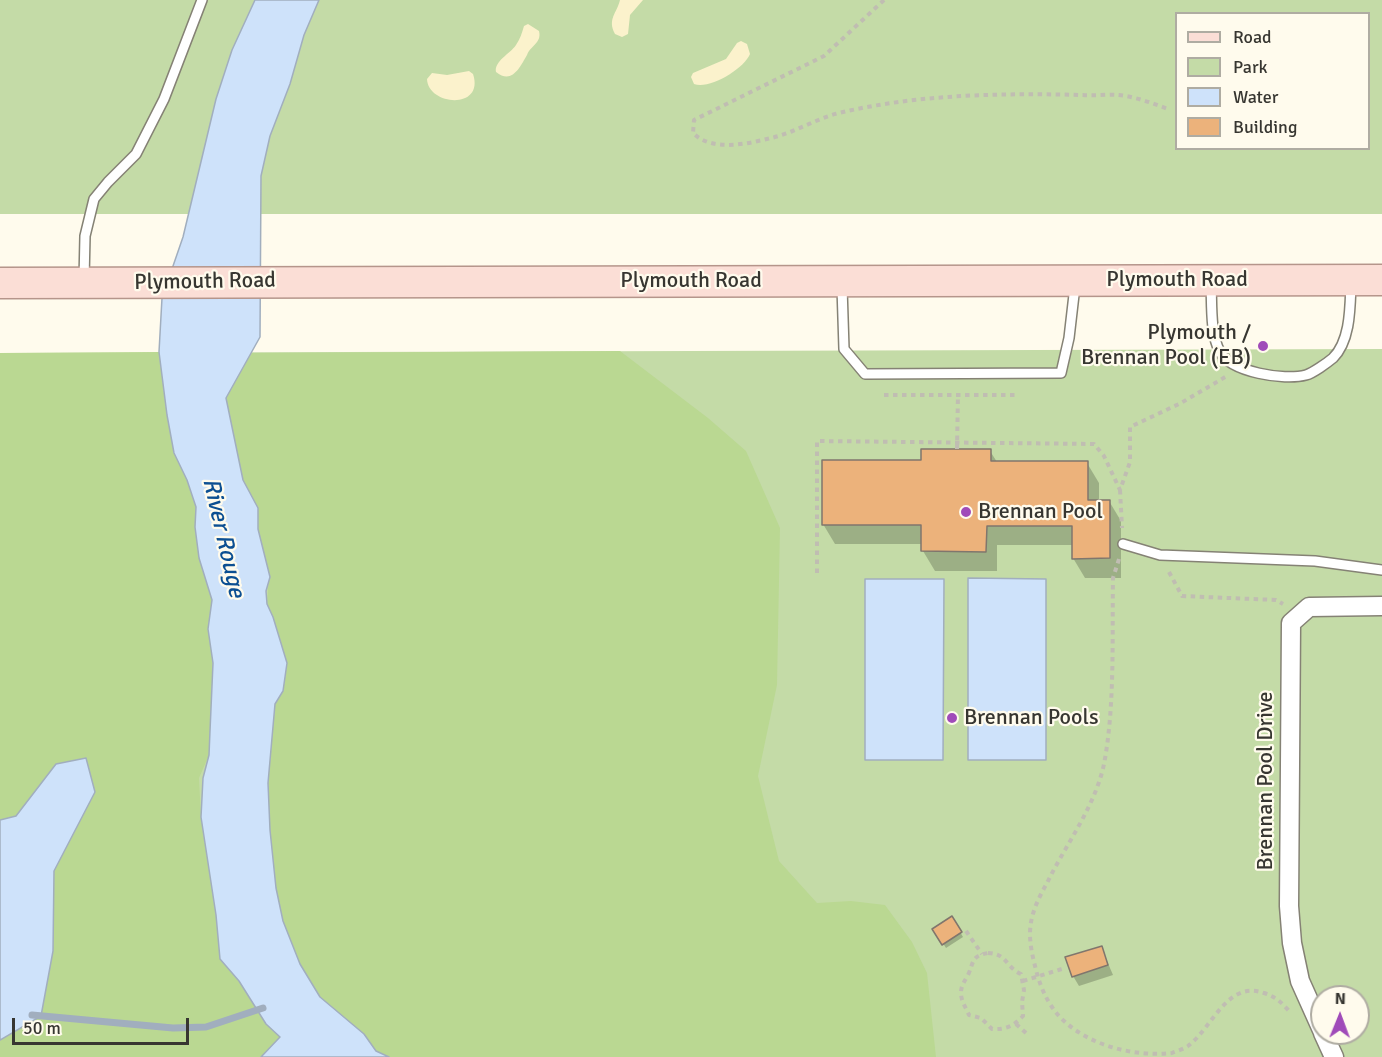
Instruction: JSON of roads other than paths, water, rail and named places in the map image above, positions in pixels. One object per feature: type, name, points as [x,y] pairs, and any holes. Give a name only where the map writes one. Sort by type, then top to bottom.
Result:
[{"type":"main road","name":"Plymouth Road","points":[[0,283],[1382,280]]},
{"type":"street","name":"Brennan Pool Drive","points":[[1310,1003],[1300,981],[1292,944],[1289,906],[1291,623],[1309,607],[1382,606]]},
{"type":"lane","points":[[84,282],[85,236],[94,200],[136,154],[164,99],[202,0]]},
{"type":"lane","points":[[842,281],[844,349],[865,374],[876,374],[1061,373],[1069,338],[1075,280]]},
{"type":"lane","points":[[1211,280],[1214,329],[1220,353],[1240,368],[1267,376],[1306,375],[1334,357],[1348,329],[1352,280]]},
{"type":"lane","points":[[1123,544],[1160,555],[1315,561],[1382,570]]},
{"type":"water","name":"River Rouge","points":[[255,0],[319,0],[304,35],[290,84],[270,136],[261,176],[260,337],[226,398],[243,480],[258,508],[258,529],[270,577],[266,591],[267,604],[287,663],[283,691],[275,704],[268,783],[276,888],[283,921],[300,964],[320,997],[364,1034],[376,1051],[389,1057],[261,1057],[280,1037],[266,1024],[239,981],[220,959],[216,915],[201,817],[203,778],[209,755],[213,663],[208,629],[212,600],[199,558],[195,527],[196,507],[187,480],[174,453],[167,415],[159,352],[162,298],[183,237],[216,99],[232,50]]},
{"type":"water","points":[[968,578],[1046,579],[1046,760],[968,760]]},
{"type":"water","points":[[865,579],[944,579],[943,760],[865,760]]},
{"type":"water","points":[[86,758],[95,792],[54,871],[53,951],[41,1016],[0,1040],[0,820],[16,816],[56,764]]},
{"type":"waterway","points":[[32,1015],[173,1028],[206,1027],[263,1008]]},
{"type":"place","name":"Plymouth / Brennan Pool (EB)","points":[[1263,346]]},
{"type":"place","name":"Brennan Pool","points":[[966,512]]},
{"type":"place","name":"Brennan Pools","points":[[952,718]]}]
